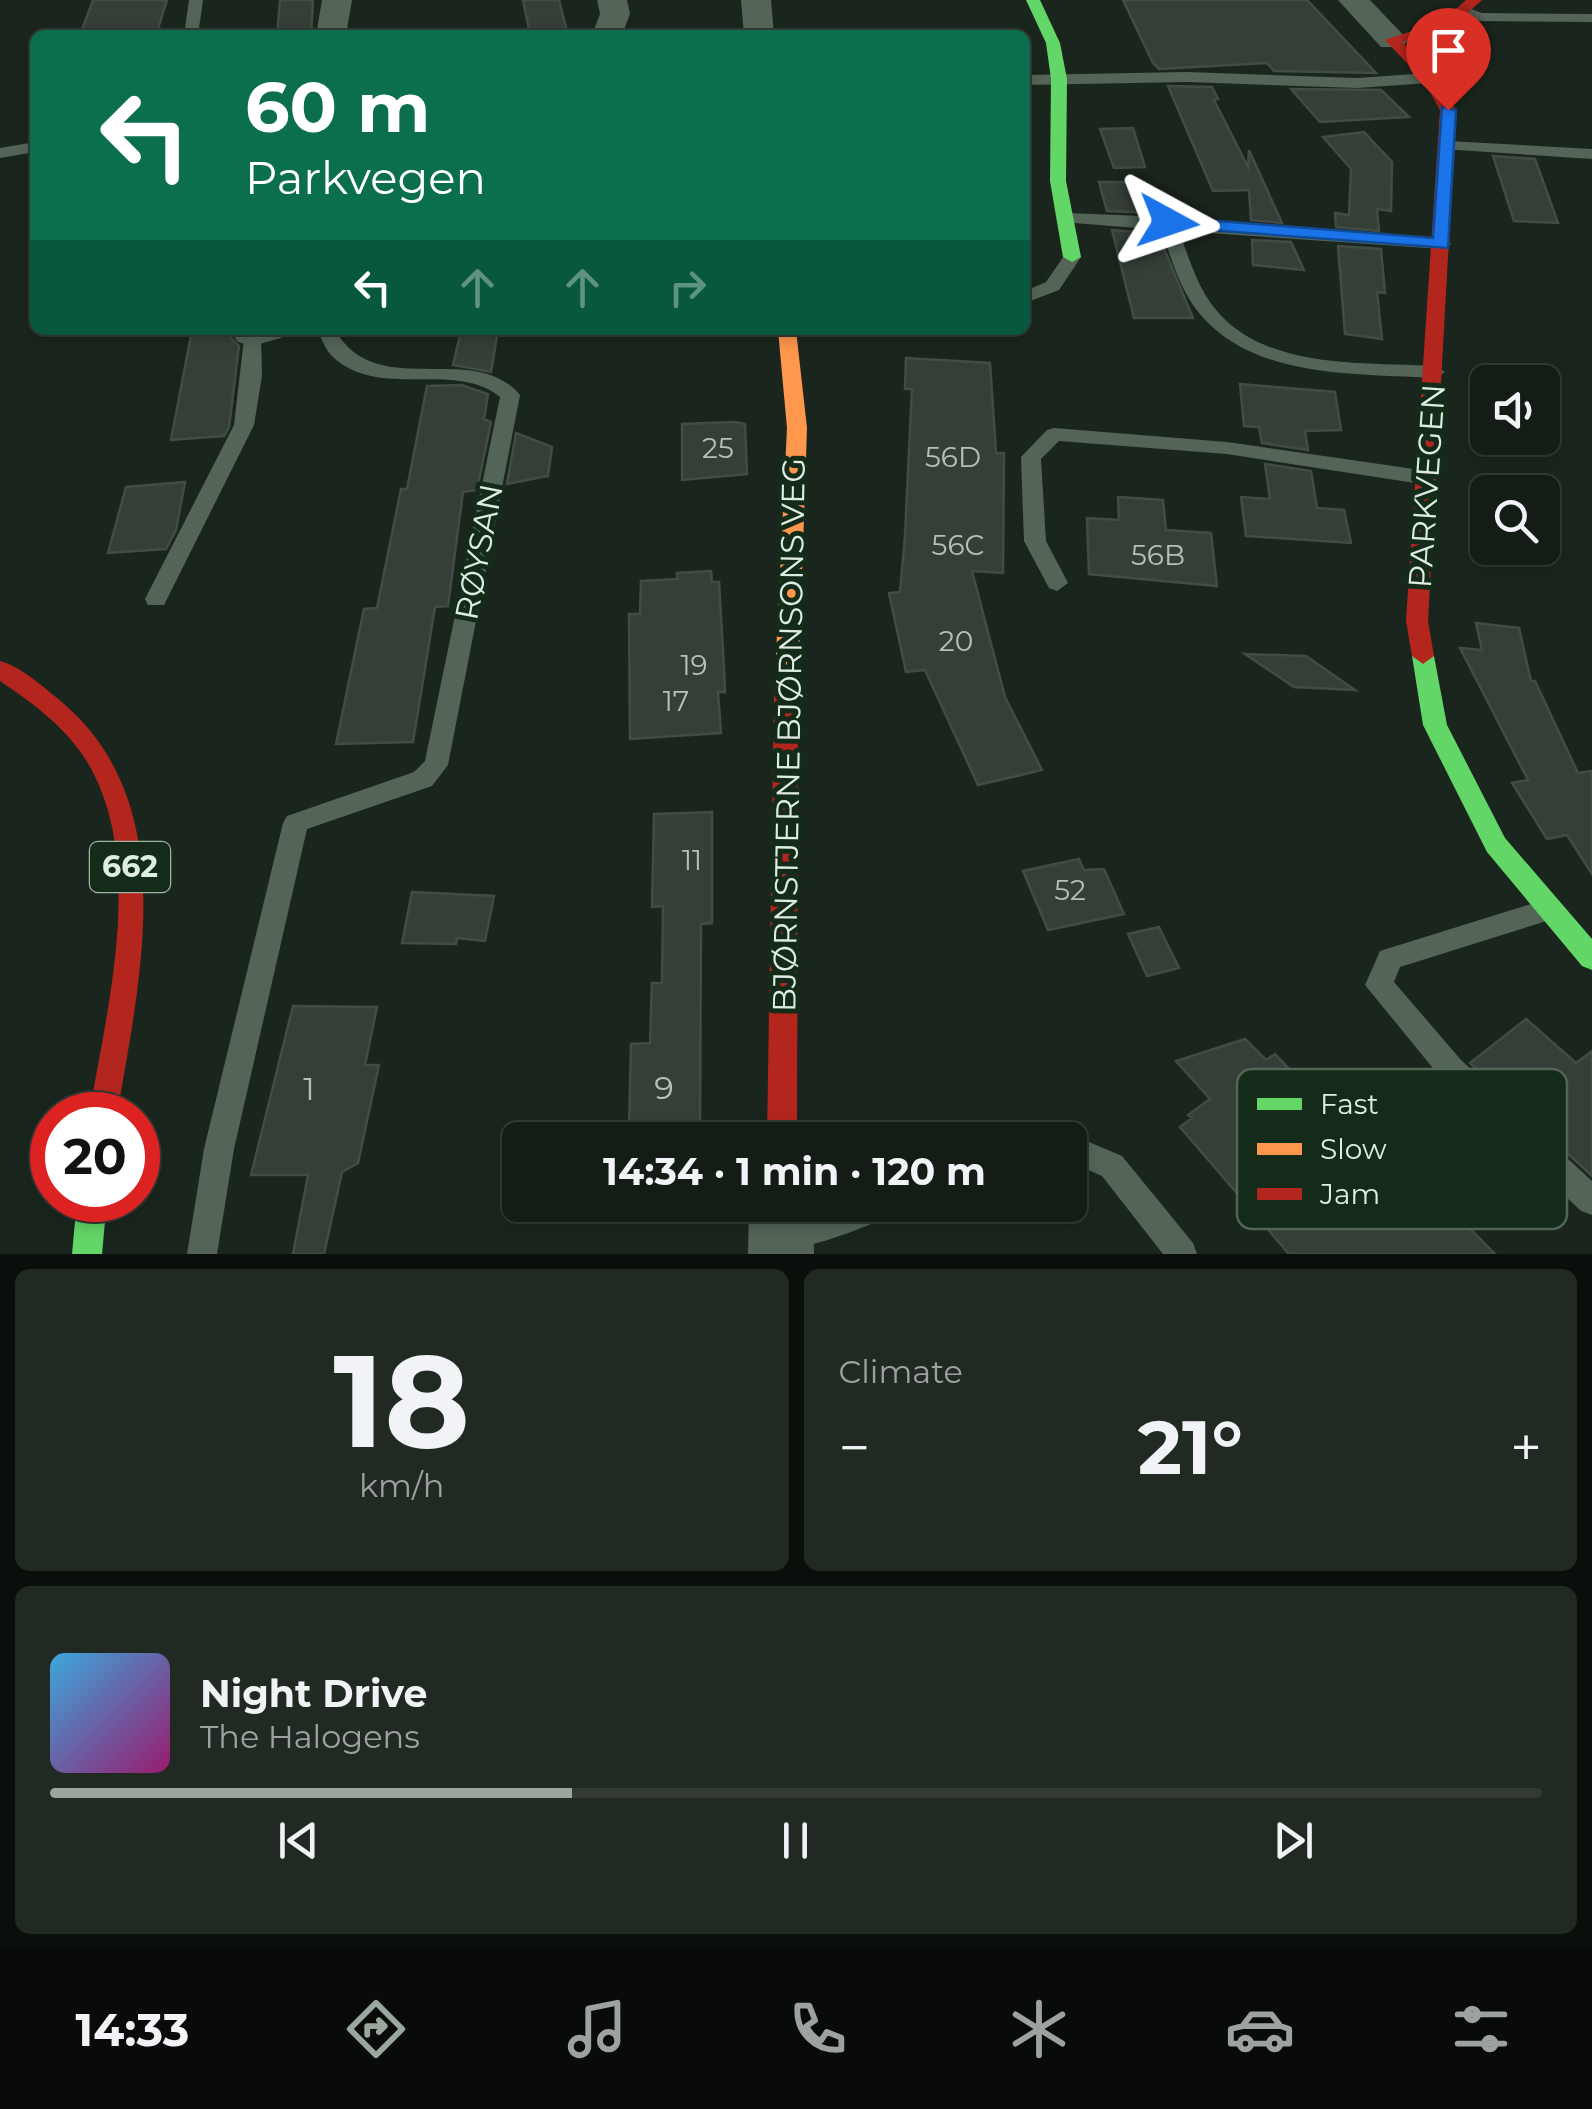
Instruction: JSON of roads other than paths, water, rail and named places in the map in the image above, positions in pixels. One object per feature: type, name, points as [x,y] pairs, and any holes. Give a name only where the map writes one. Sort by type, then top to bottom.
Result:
[{"type":"main road","points":[[1033,0],[1053,43],[1060,79],[1058,181],[1068,218],[1072,256]]},
{"type":"main road","points":[[1392,40],[1447,24],[1469,5]]},
{"type":"main road","name":"PARKVEGEN","points":[[1392,40],[1430,78],[1448,110],[1417,621],[1435,725],[1496,845],[1592,958]]},
{"type":"main road","name":"BJØRNSTJERNE BJØRNSONS VEG","points":[[782,1122],[783,754],[797,428],[788,335]]},
{"type":"main road","name":"662","points":[[0,669],[48,699],[86,736],[113,782],[129,836],[131,908],[106,1092]]},
{"type":"main road","points":[[87,1254],[90,1222]]},
{"type":"street","points":[[333,30],[338,0]]},
{"type":"street","points":[[609,30],[615,14],[612,0]]},
{"type":"street","points":[[756,0],[759,30]]},
{"type":"street","name":"PARKVEGEN","points":[[1353,0],[1392,40]]},
{"type":"lane","points":[[192,30],[196,0]]},
{"type":"lane","points":[[1469,5],[1480,17],[1592,18]]},
{"type":"lane","points":[[1030,80],[1188,77],[1357,83],[1430,78]]},
{"type":"lane","points":[[1448,146],[1592,154]]},
{"type":"lane","points":[[2,152],[30,148]]},
{"type":"lane","points":[[1068,218],[1442,244]]},
{"type":"lane","points":[[1168,222],[1185,272],[1202,304],[1224,328],[1258,350],[1292,360],[1435,372]]},
{"type":"lane","points":[[1030,296],[1053,286],[1072,256]]},
{"type":"lane","points":[[156,599],[244,424],[252,376],[248,335]]},
{"type":"lane","name":"RØYSAN","points":[[202,1254],[219,1149],[296,823],[423,779],[436,764],[510,396],[494,380],[394,373],[348,362],[331,347],[327,335]]},
{"type":"lane","points":[[1057,583],[1035,541],[1031,457],[1054,434],[1227,448],[1428,478]]},
{"type":"lane","points":[[1450,1069],[1379,985],[1390,960],[1551,909]]},
{"type":"lane","points":[[1087,1155],[1112,1166],[1182,1254]]},
{"type":"lane","points":[[1567,1178],[1592,1201]]},
{"type":"lane","points":[[781,1232],[821,1229],[839,1222]]}]
